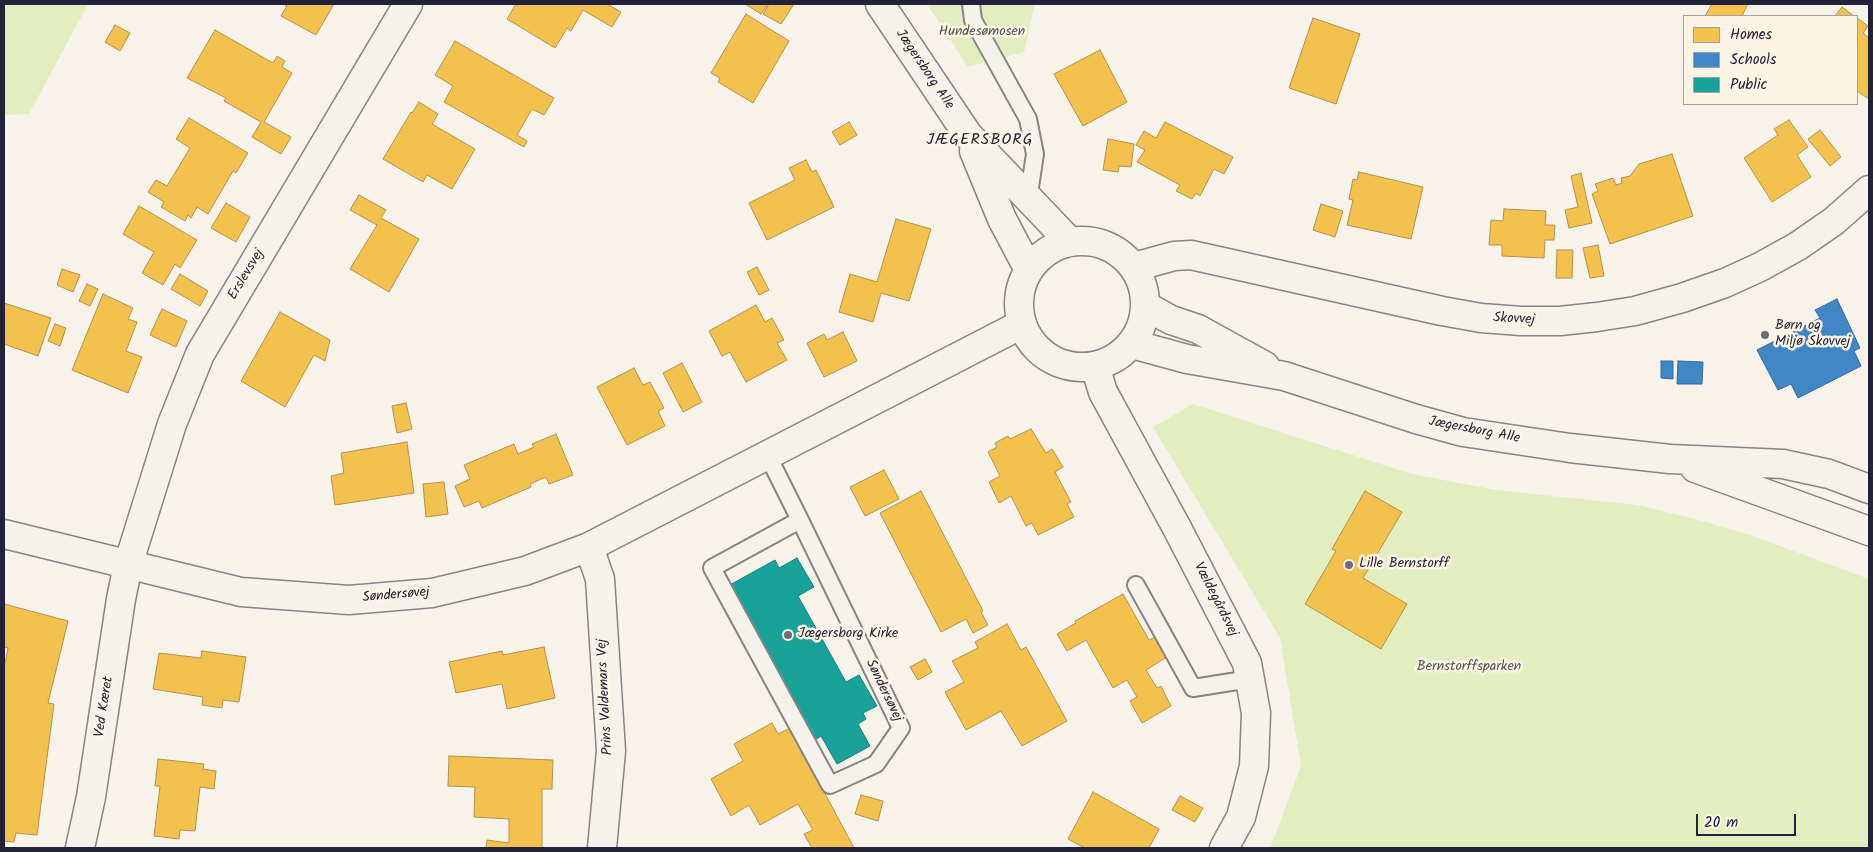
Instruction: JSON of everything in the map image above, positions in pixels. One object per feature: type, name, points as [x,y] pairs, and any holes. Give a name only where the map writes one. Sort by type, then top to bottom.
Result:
[{"type":"street","name":"Erslevsvej","points":[[128,565],[172,424],[200,354],[408,4]]},
{"type":"street","name":"Jægersborg Alle","points":[[880,4],[968,136],[1070,242]]},
{"type":"street","name":"Jægersborg Alle","points":[[968,136],[1002,219],[1028,270]]},
{"type":"street","name":"Skovvej","points":[[1134,267],[1174,256],[1191,255],[1442,311],[1482,318],[1521,321],[1597,317],[1635,311],[1682,298],[1725,283],[1760,267],[1798,246],[1834,221],[1869,190]]},
{"type":"street","points":[[1085,240],[1103,244],[1120,252],[1134,267],[1144,289],[1146,306],[1142,326],[1132,344],[1117,357],[1095,366],[1070,366],[1049,358],[1032,343],[1022,324],[1019,313],[1019,295],[1028,270],[1049,250],[1070,242],[1085,240]]},
{"type":"street","name":"Jægersborg Alle","points":[[1146,306],[1171,320],[1198,329],[1284,376]]},
{"type":"street","name":"Søndersøvej","points":[[4,534],[241,592],[349,600],[432,593],[525,571],[589,547],[1022,324]]},
{"type":"street","name":"Jægersborg Alle","points":[[1132,344],[1187,359],[1284,376],[1416,419],[1463,432],[1570,448],[1670,459],[1783,464],[1829,474],[1869,489]]},
{"type":"street","name":"Vældegårdsvej","points":[[1095,366],[1102,392],[1247,663],[1256,713],[1254,766],[1241,818],[1224,848]]},
{"type":"street","name":"Jægersborg Alle","points":[[1670,459],[1869,531]]},
{"type":"street","name":"Prins Valdemars Vej","points":[[589,547],[600,579],[611,751],[602,848]]},
{"type":"street","name":"Ved Kæret","points":[[80,848],[91,797],[121,599],[128,565]]},
{"type":"lane","points":[[971,4],[973,20],[1028,119],[1035,154],[1028,200]]},
{"type":"lane","name":"Søndersøvej","points":[[768,456],[800,520],[901,728],[876,764],[830,785],[712,568],[800,520]]},
{"type":"lane","points":[[1136,585],[1193,688],[1250,679]]},
{"type":"green space","points":[[4,4],[88,4],[29,114],[4,115]]},
{"type":"green space","name":"Hundesømosen","points":[[927,4],[1035,4],[1024,52],[968,67]]},
{"type":"green space","name":"Bernstorffsparken","points":[[1193,404],[1412,474],[1496,490],[1637,505],[1696,519],[1753,536],[1869,579],[1869,848],[1270,848],[1301,766],[1280,638],[1153,427]]},
{"type":"building: Homes","points":[[283,4],[334,4],[316,35],[281,16],[287,6]]},
{"type":"building: Homes","points":[[516,4],[607,4],[621,12],[612,27],[583,10],[571,31],[567,28],[555,48],[507,19]]},
{"type":"building: Homes","points":[[745,4],[768,4],[761,14]]},
{"type":"building: Homes","points":[[769,4],[794,4],[781,24],[763,14]]},
{"type":"building: Homes","points":[[1712,4],[1748,4],[1742,15],[1706,15]]},
{"type":"building: Homes","points":[[1842,7],[1853,15],[1836,15]]},
{"type":"building: Homes","points":[[746,14],[789,41],[753,103],[718,82],[720,78],[711,73]]},
{"type":"building: Homes","points":[[1313,18],[1360,34],[1336,104],[1289,88]]},
{"type":"building: Homes","points":[[1858,19],[1868,26],[1863,33],[1869,38],[1869,99],[1858,92]]},
{"type":"building: Homes","points":[[115,25],[130,33],[120,51],[105,42]]},
{"type":"building: Homes","points":[[215,30],[273,63],[277,56],[285,61],[282,67],[292,73],[264,122],[291,137],[281,154],[252,137],[261,122],[224,101],[226,98],[187,78]]},
{"type":"building: Homes","points":[[455,41],[554,98],[544,115],[532,109],[517,135],[527,141],[524,147],[444,102],[453,86],[435,75]]},
{"type":"building: Homes","points":[[1100,50],[1127,102],[1083,126],[1054,74]]},
{"type":"building: Homes","points":[[419,102],[438,114],[432,124],[475,149],[452,189],[427,175],[423,182],[383,159]]},
{"type":"building: Homes","points":[[189,118],[248,153],[236,173],[233,171],[208,214],[197,207],[191,218],[188,215],[185,221],[161,207],[164,202],[148,192],[156,180],[167,186],[190,148],[176,139]]},
{"type":"building: Homes","points":[[1789,120],[1808,147],[1797,155],[1811,177],[1772,202],[1744,158],[1778,135],[1774,129]]},
{"type":"building: Homes","points":[[849,122],[857,135],[840,145],[832,132]]},
{"type":"building: Homes","points":[[1165,122],[1233,157],[1224,174],[1214,169],[1200,196],[1196,193],[1192,199],[1176,191],[1180,185],[1137,162],[1145,150],[1136,145],[1144,131],[1156,138]]},
{"type":"building: Homes","points":[[1820,130],[1841,157],[1830,166],[1808,139]]},
{"type":"building: Homes","points":[[1108,139],[1134,144],[1131,167],[1119,166],[1118,172],[1103,170]]},
{"type":"building: Homes","points":[[1672,154],[1693,216],[1610,244],[1592,194],[1598,191],[1595,184],[1613,178],[1616,185],[1622,183],[1621,178],[1630,176],[1639,164]]},
{"type":"building: Homes","points":[[806,160],[812,172],[816,170],[834,207],[767,240],[749,203],[795,180],[789,168]]},
{"type":"building: Homes","points":[[1359,172],[1423,187],[1411,239],[1347,225],[1353,200],[1349,199],[1353,179],[1357,180]]},
{"type":"building: Homes","points":[[1581,173],[1592,223],[1569,228],[1565,210],[1578,207],[1571,176]]},
{"type":"building: Homes","points":[[359,195],[386,210],[381,218],[419,239],[389,292],[350,269],[377,225],[350,210]]},
{"type":"building: Homes","points":[[226,203],[250,217],[236,242],[211,228]]},
{"type":"building: Homes","points":[[1321,204],[1343,211],[1335,237],[1313,230]]},
{"type":"building: Homes","points":[[139,206],[197,240],[180,268],[175,264],[163,285],[142,273],[154,252],[123,234]]},
{"type":"building: Homes","points":[[1504,209],[1546,211],[1545,225],[1555,225],[1554,240],[1545,240],[1544,258],[1502,256],[1502,245],[1489,245],[1491,220],[1503,221]]},
{"type":"building: Homes","points":[[896,219],[931,229],[909,301],[881,293],[873,322],[839,312],[850,274],[877,282]]},
{"type":"building: Homes","points":[[1598,245],[1604,276],[1590,278],[1583,248]]},
{"type":"building: Homes","points":[[1557,250],[1573,250],[1572,278],[1556,278]]},
{"type":"building: Homes","points":[[757,267],[769,290],[759,295],[747,272]]},
{"type":"building: Homes","points":[[62,269],[80,275],[73,292],[57,285]]},
{"type":"building: Homes","points":[[180,274],[208,291],[200,306],[171,289]]},
{"type":"building: Homes","points":[[87,284],[98,289],[90,306],[79,301]]},
{"type":"building: Homes","points":[[103,294],[133,308],[128,319],[137,322],[126,351],[142,357],[128,393],[72,370]]},
{"type":"building: Homes","points":[[4,303],[51,318],[38,356],[4,344]]},
{"type":"building: Homes","points":[[756,305],[765,322],[772,318],[784,340],[777,343],[787,360],[746,382],[730,352],[722,356],[709,331]]},
{"type":"building: Homes","points":[[162,309],[187,321],[176,347],[150,335]]},
{"type":"building: Homes","points":[[280,312],[330,340],[325,361],[314,355],[285,407],[241,381]]},
{"type":"building: Homes","points":[[55,324],[66,328],[60,346],[48,341]]},
{"type":"building: Homes","points":[[843,332],[857,361],[824,377],[807,343],[824,334],[827,340]]},
{"type":"building: Homes","points":[[682,363],[702,402],[683,412],[663,373]]},
{"type":"building: Homes","points":[[634,368],[643,385],[650,382],[664,408],[658,411],[665,426],[627,445],[597,387]]},
{"type":"building: Homes","points":[[406,403],[412,429],[397,433],[392,406]]},
{"type":"building: Homes","points":[[1031,429],[1046,453],[1052,449],[1063,467],[1055,472],[1071,502],[1067,504],[1074,517],[1038,535],[1032,523],[1026,526],[1011,496],[999,503],[989,482],[1000,476],[988,452],[997,447],[995,443],[1008,436],[1010,439]]},
{"type":"building: Homes","points":[[556,434],[573,475],[549,484],[546,477],[530,484],[531,487],[482,508],[479,501],[464,507],[455,486],[470,479],[464,465],[514,444],[518,454],[534,447],[532,444]]},
{"type":"building: Homes","points":[[407,442],[414,493],[335,505],[331,476],[344,473],[341,453]]},
{"type":"building: Homes","points":[[884,470],[899,499],[865,516],[850,487]]},
{"type":"building: Homes","points":[[444,482],[448,514],[426,517],[423,484]]},
{"type":"building: Homes","points":[[921,491],[983,611],[981,612],[988,625],[973,633],[966,619],[941,632],[880,513]]},
{"type":"building: Homes","name":"Lille Bernstorff","points":[[1365,491],[1402,512],[1363,578],[1407,604],[1381,649],[1305,604],[1336,551],[1332,549]]},
{"type":"building: Homes","points":[[1123,594],[1149,640],[1155,637],[1167,657],[1146,670],[1157,688],[1161,686],[1171,706],[1142,723],[1130,701],[1137,697],[1127,680],[1113,688],[1086,640],[1067,651],[1057,634],[1076,623],[1075,621]]},
{"type":"building: Homes","points":[[4,604],[68,621],[48,703],[54,704],[37,835],[16,833],[14,842],[4,841],[4,668],[8,648],[4,647]]},
{"type":"building: Homes","points":[[1007,624],[1021,650],[1026,647],[1067,721],[1022,746],[1001,711],[966,730],[945,692],[964,682],[952,661],[978,648],[975,642]]},
{"type":"building: Homes","points":[[544,647],[555,698],[507,709],[502,684],[456,693],[449,662],[502,651],[503,655]]},
{"type":"building: Homes","points":[[202,651],[246,657],[239,702],[223,700],[222,708],[202,705],[203,697],[153,689],[159,653],[201,658]]},
{"type":"building: Homes","points":[[925,659],[932,672],[918,680],[910,667]]},
{"type":"building: Homes","points":[[772,723],[778,734],[790,728],[854,848],[812,848],[804,834],[813,830],[798,804],[760,825],[749,805],[731,816],[711,779],[743,761],[734,744]]},
{"type":"building: Homes","points":[[449,756],[553,760],[552,789],[542,789],[542,848],[486,848],[487,840],[509,843],[509,819],[474,817],[475,787],[448,786]]},
{"type":"building: Homes","points":[[158,759],[204,764],[203,769],[216,771],[214,789],[200,787],[195,831],[180,830],[179,839],[154,836],[160,786],[155,786]]},
{"type":"building: Homes","points":[[1093,792],[1159,829],[1149,848],[1085,848],[1068,839]]},
{"type":"building: Homes","points":[[861,795],[883,801],[878,821],[855,814]]},
{"type":"building: Homes","points":[[1180,796],[1203,808],[1195,822],[1172,810]]},
{"type":"building: Schools","points":[[1837,299],[1860,348],[1854,351],[1861,366],[1798,398],[1791,384],[1778,390],[1757,350],[1820,318],[1815,310]]},
{"type":"building: Schools","points":[[1661,361],[1673,361],[1673,379],[1661,378]]},
{"type":"building: Schools","points":[[1678,361],[1703,362],[1702,384],[1677,384]]},
{"type":"building: Public","name":"Jægersborg Kirke","points":[[797,558],[814,587],[798,596],[846,682],[859,675],[877,706],[863,713],[866,719],[858,724],[870,746],[837,764],[821,736],[815,740],[728,586],[775,560],[779,568]]},
{"type":"place","name":"Børn og Miljø Skovvej","points":[[1765,335]]},
{"type":"place","name":"Lille Bernstorff","points":[[1349,565]]},
{"type":"place","name":"Jægersborg Kirke","points":[[788,635]]},
{"type":"district","name":"JÆGERSBORG","points":[[980,141]]}]
